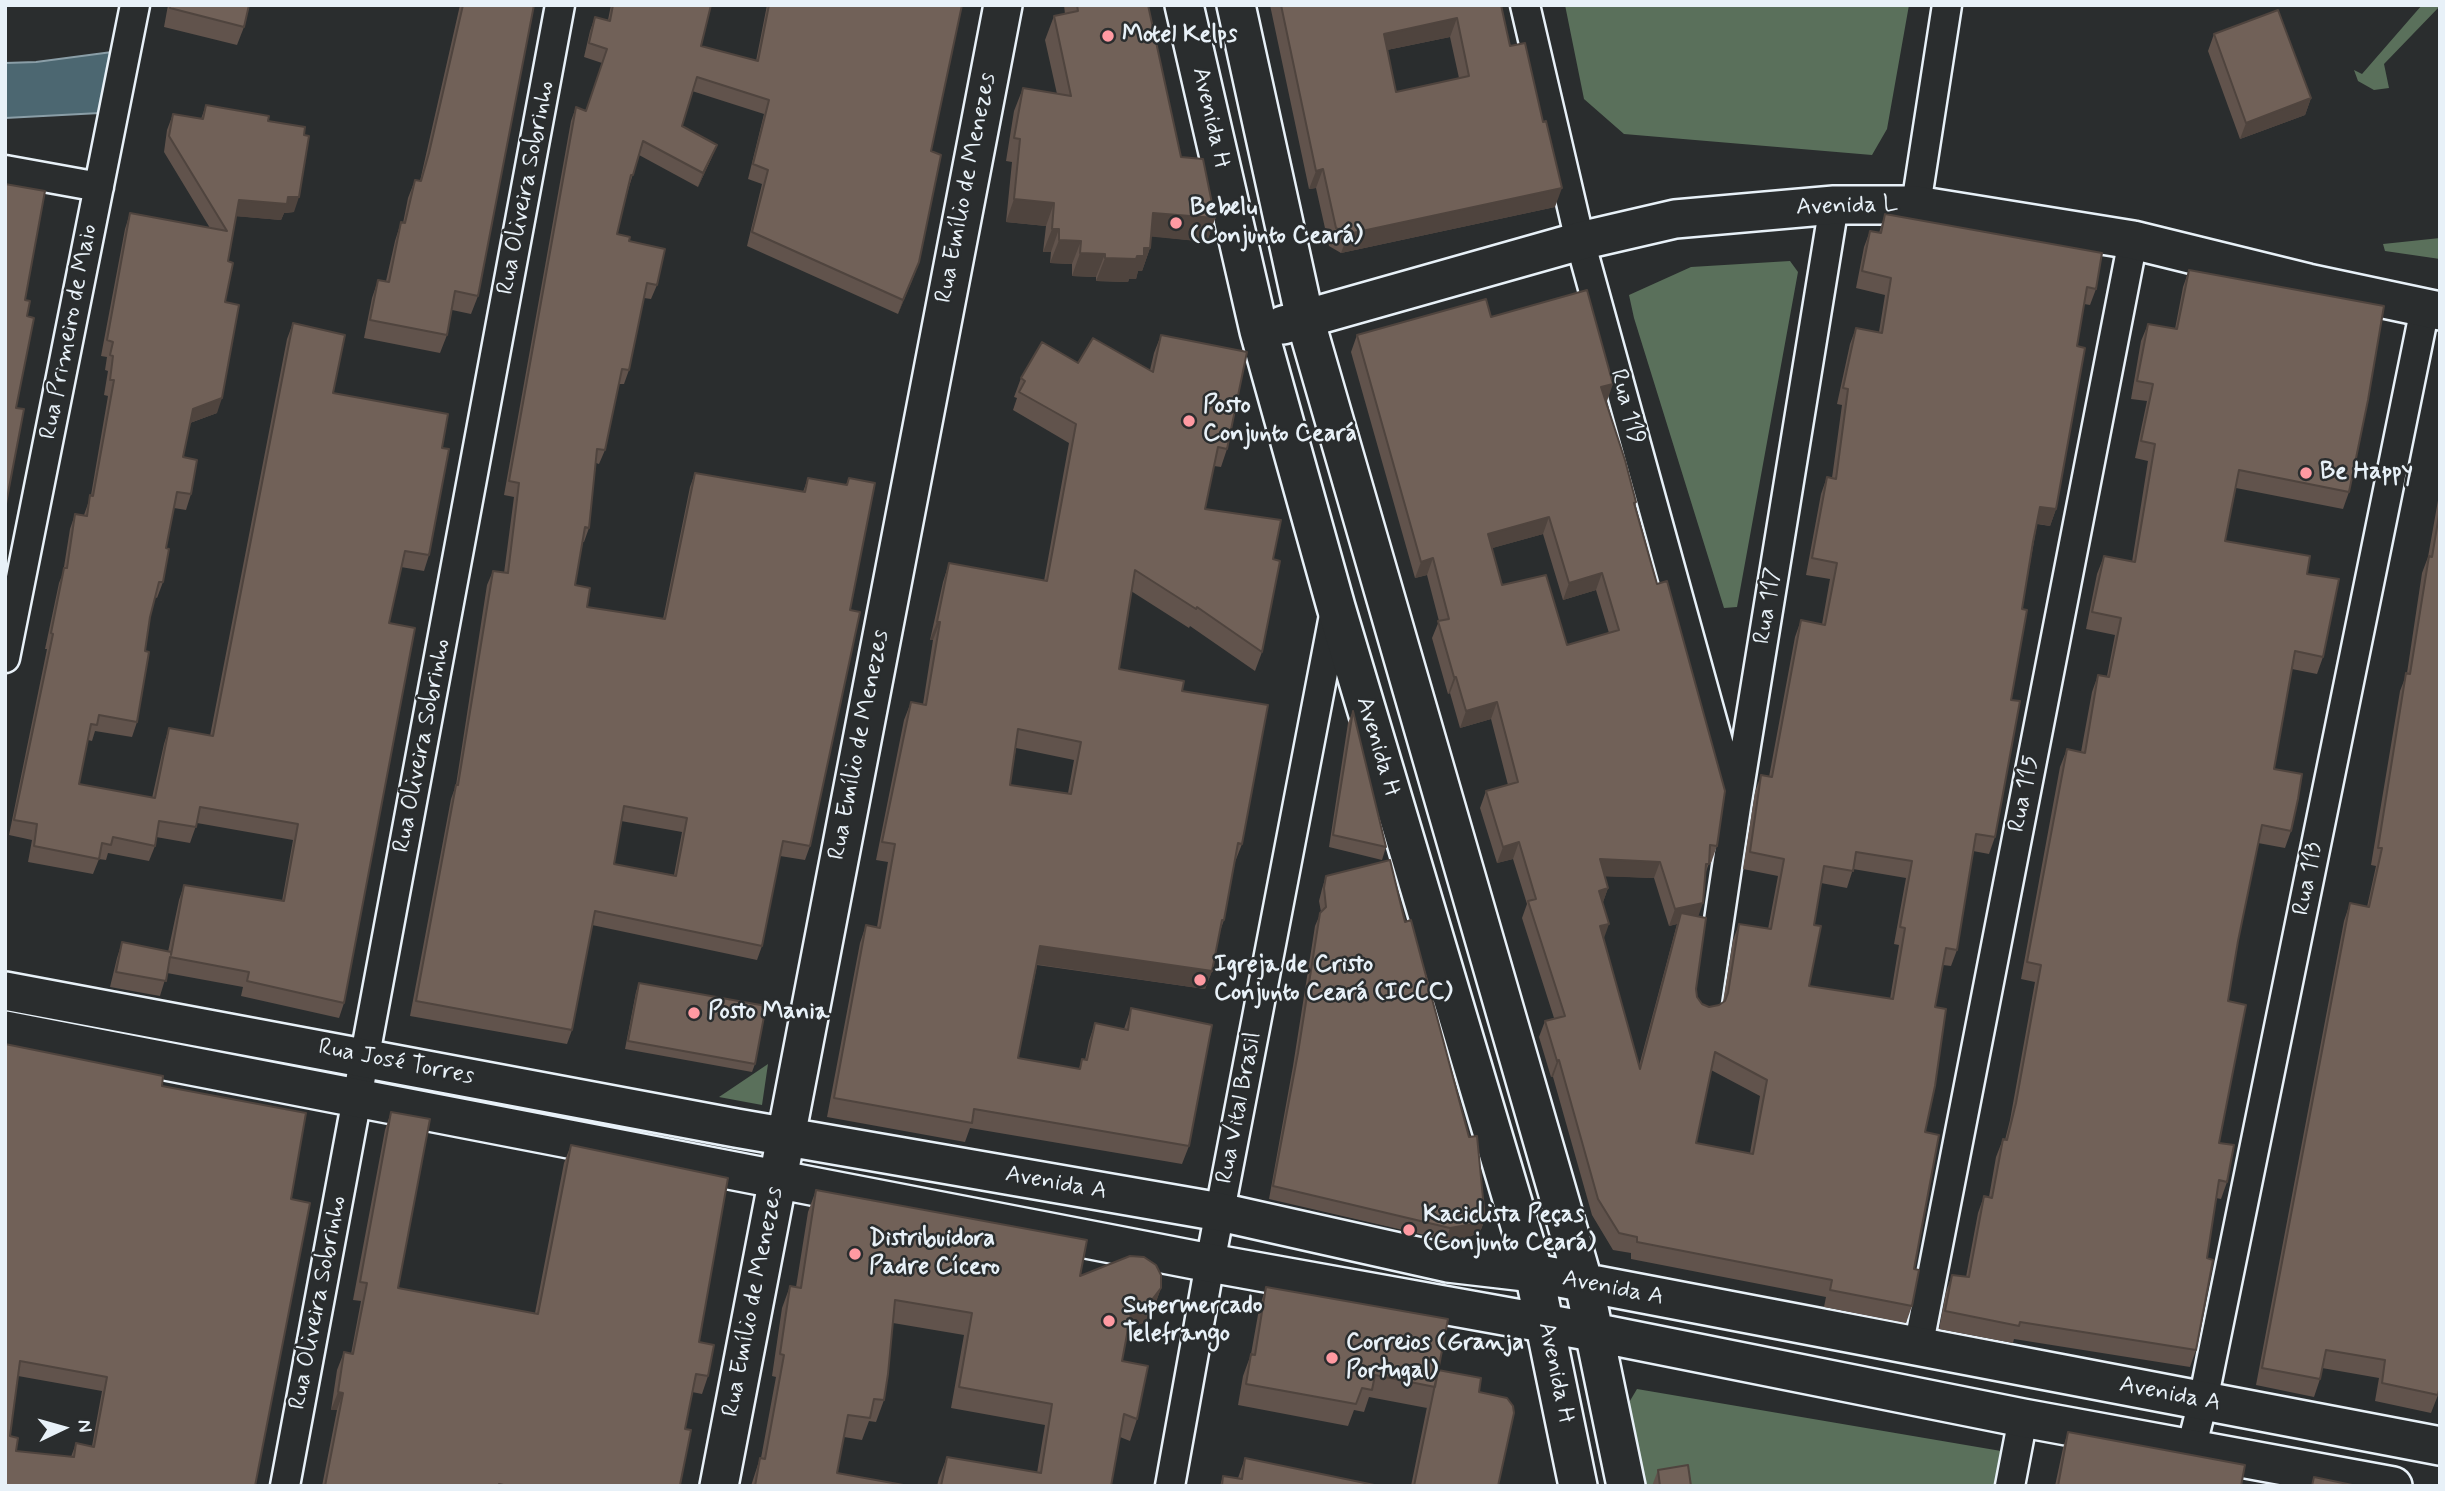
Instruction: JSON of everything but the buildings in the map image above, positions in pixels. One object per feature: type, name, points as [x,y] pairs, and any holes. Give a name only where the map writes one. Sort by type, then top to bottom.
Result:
[{"type":"street","name":"Rua Primeiro de Maio","points":[[5,658],[135,5]]},
{"type":"street","name":"Rua Oliveira Sobrinho","points":[[285,1486],[560,5]]},
{"type":"street","name":"Rua Emílio de Menezes","points":[[719,1486],[1003,5]]},
{"type":"street","name":"Avenida H","points":[[1184,5],[1259,331],[1336,607],[1535,1273],[1578,1486]]},
{"type":"street","name":"Avenida H","points":[[1236,5],[1305,319],[1584,1284],[1626,1486]]},
{"type":"street","name":"Rua 119","points":[[1525,5],[1580,241],[1736,807]]},
{"type":"street","points":[[1916,205],[1947,5]]},
{"type":"street","points":[[5,170],[99,187]]},
{"type":"street","name":"Avenida L","points":[[1259,331],[1580,241],[1675,219],[1834,205],[1916,205],[2133,240],[2308,283],[2432,309]]},
{"type":"street","name":"Rua 117","points":[[1706,1007],[1834,205]]},
{"type":"street","name":"Rua 115","points":[[1917,1348],[2133,240]]},
{"type":"street","name":"Rua 113","points":[[2191,1449],[2432,309]]},
{"type":"street","name":"Rua Vital Brasil","points":[[1170,1486],[1336,607]]},
{"type":"street","name":"Rua José Torres","points":[[5,991],[786,1137]]},
{"type":"street","name":"Rua José Torres","points":[[5,1030],[778,1179]]},
{"type":"street","name":"Avenida A","points":[[786,1137],[1220,1212],[1448,1263],[1535,1273],[2440,1446]]},
{"type":"street","name":"Avenida A","points":[[778,1179],[1210,1263],[1593,1332],[2191,1449],[2270,1475],[2393,1486]]},
{"type":"street","points":[[2010,1486],[2023,1418]]},
{"type":"green space","points":[[1565,5],[1909,5],[1887,129],[1872,155],[1624,134],[1584,99]]},
{"type":"green space","points":[[2422,5],[2440,6],[2384,64],[2389,88],[2374,90],[2358,81],[2354,70],[2362,74]]},
{"type":"green space","points":[[2440,238],[2440,259],[2385,251],[2383,244]]},
{"type":"green space","points":[[1790,261],[1798,272],[1737,607],[1724,608],[1629,295],[1691,267]]},
{"type":"green space","points":[[768,1064],[762,1105],[719,1097]]},
{"type":"green space","points":[[1637,1389],[2001,1451],[1994,1486],[1638,1486],[1624,1411]]},
{"type":"water","points":[[112,52],[100,113],[5,118],[5,63],[36,62]]},
{"type":"place","name":"Motel Kelps","points":[[1108,36]]},
{"type":"place","name":"Bebelu (Conjunto Ceará)","points":[[1176,223]]},
{"type":"place","name":"Posto Conjunto Ceará","points":[[1189,421]]},
{"type":"place","name":"Be Happy","points":[[2306,473]]},
{"type":"place","name":"Igreja de Cristo Conjunto Ceará (ICCC)","points":[[1200,980]]},
{"type":"place","name":"Posto Mania","points":[[694,1013]]},
{"type":"place","name":"Kaciclista Peças (Conjunto Ceará)","points":[[1409,1230]]},
{"type":"place","name":"Distribuidora Padre Cícero","points":[[855,1254]]},
{"type":"place","name":"Supermercado Telefrango","points":[[1109,1321]]},
{"type":"place","name":"Correios (Granja Portugal)","points":[[1332,1358]]}]
